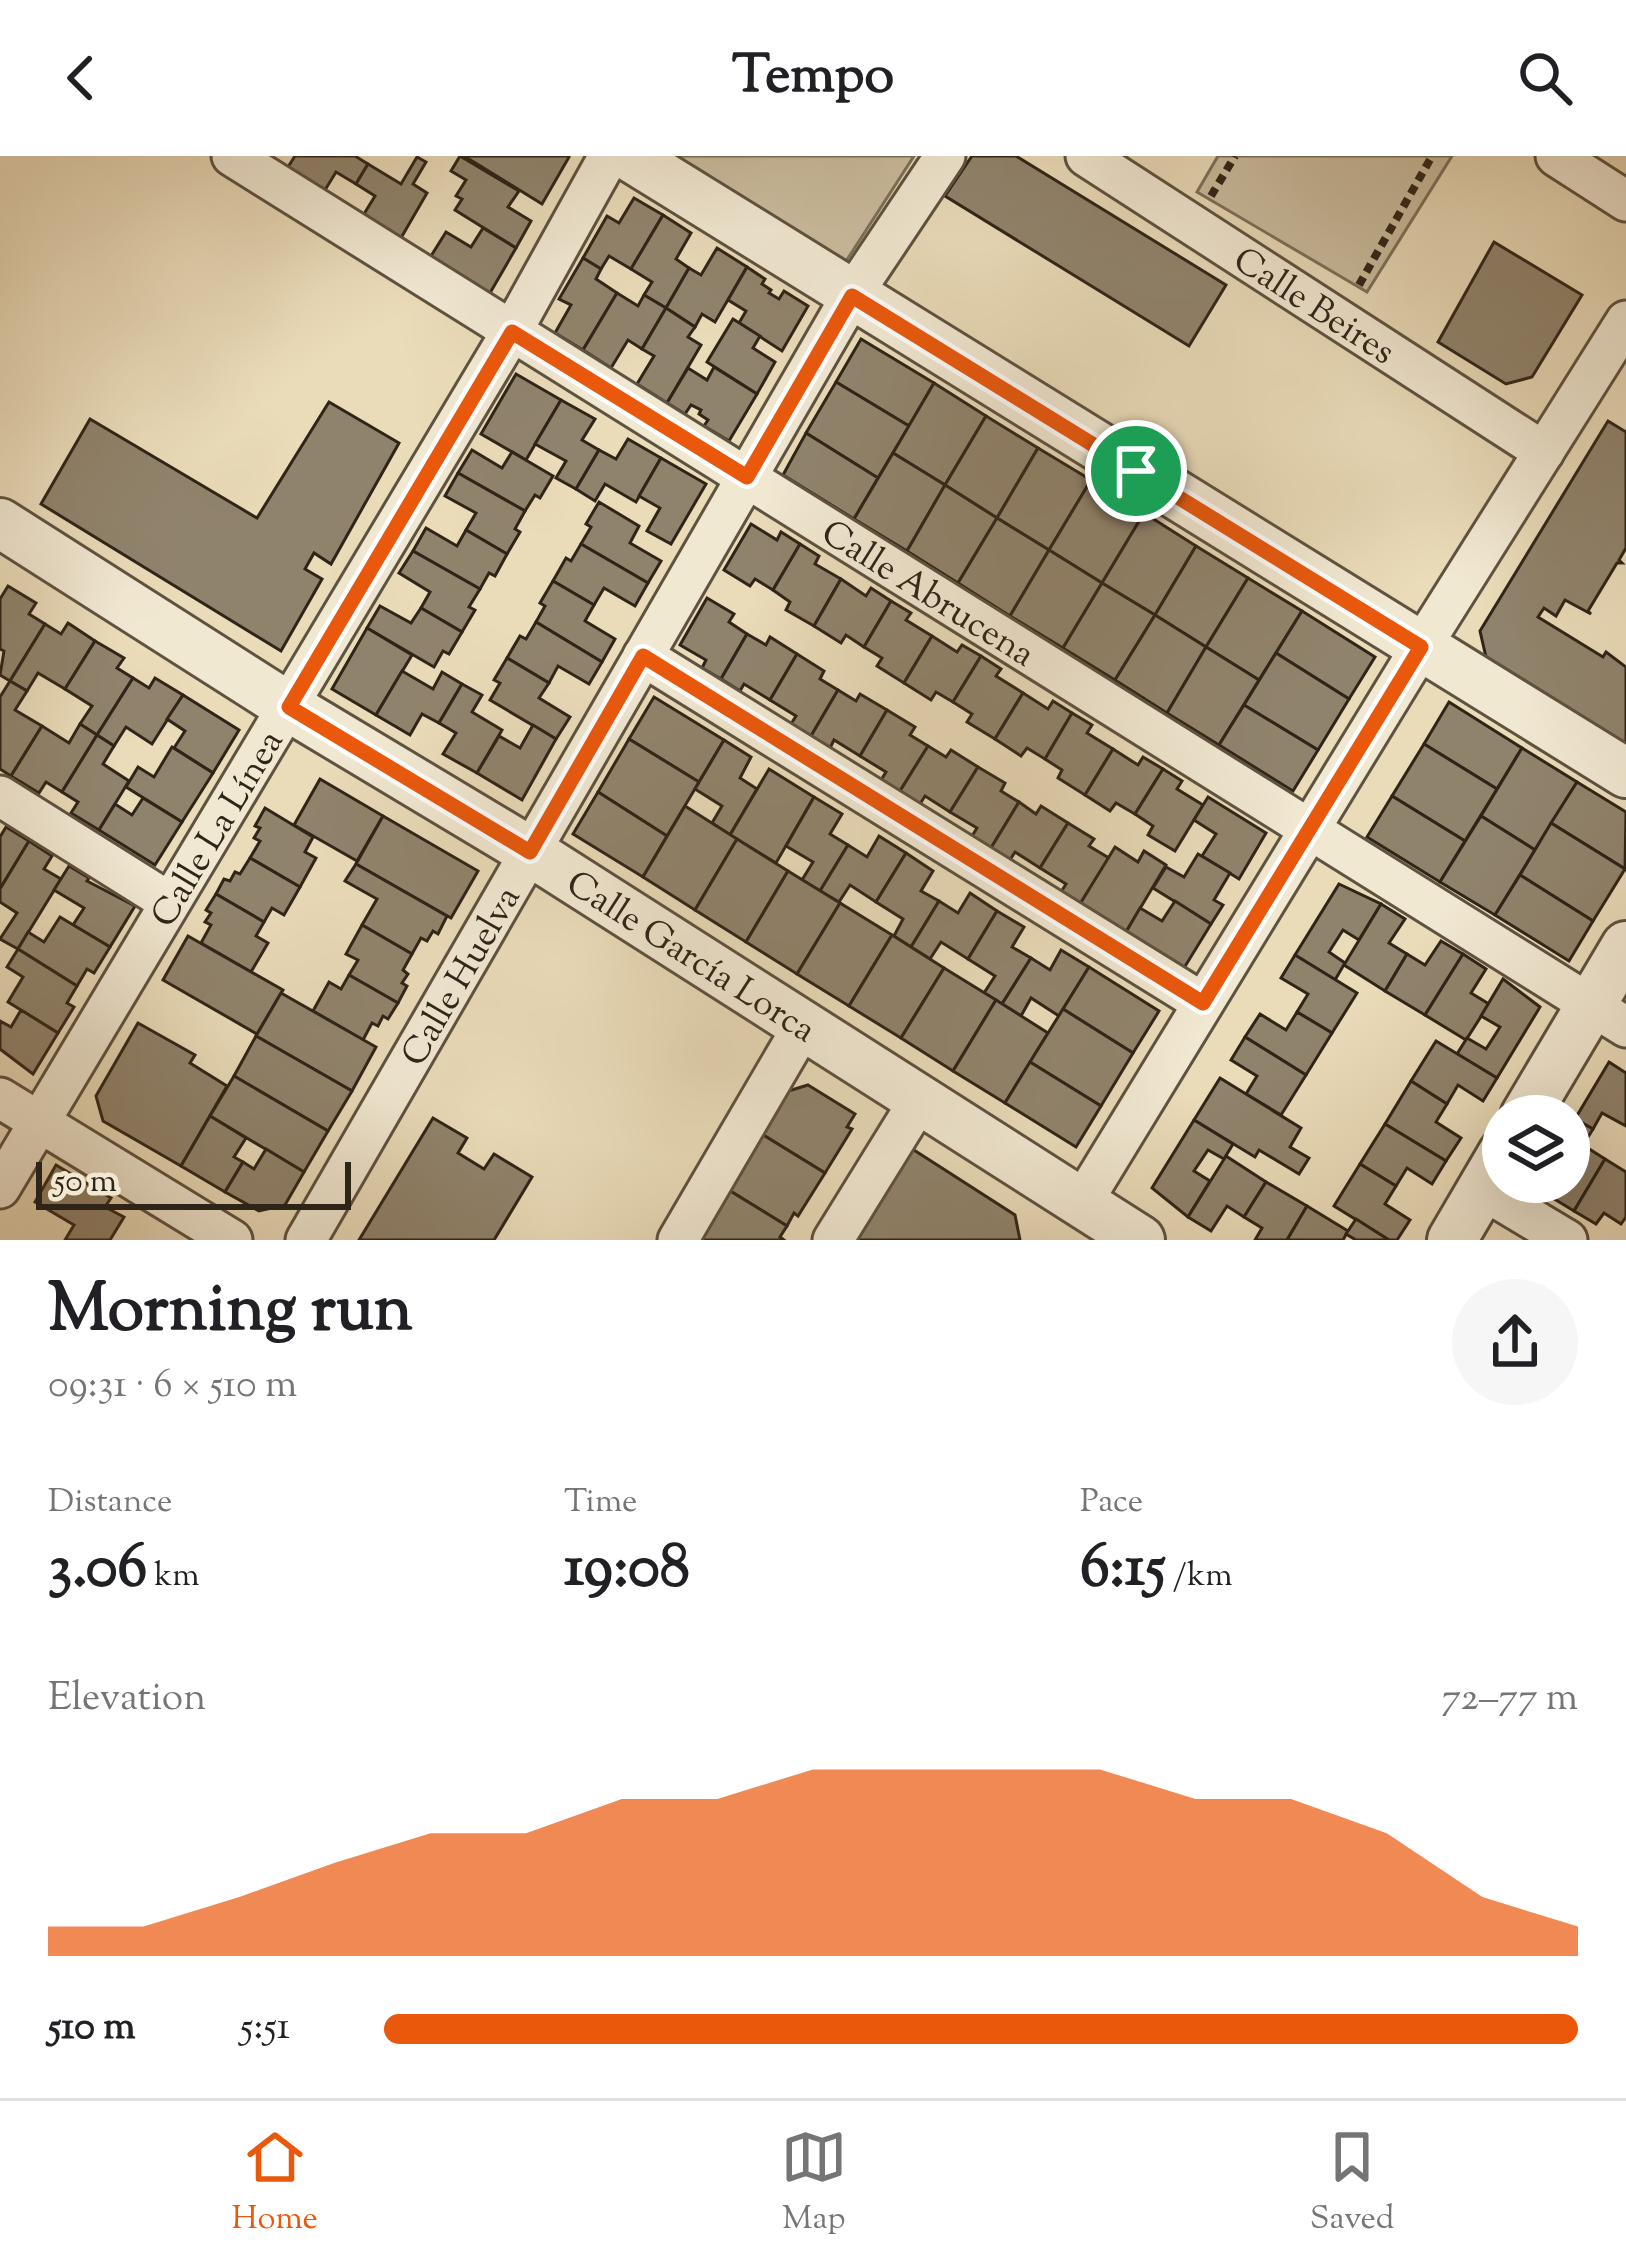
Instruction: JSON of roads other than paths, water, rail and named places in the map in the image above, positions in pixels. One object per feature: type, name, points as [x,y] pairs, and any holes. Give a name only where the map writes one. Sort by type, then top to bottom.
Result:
[{"type":"street","name":"Calle Abrucena","points":[[232,156],[1608,1016]]},
{"type":"street","name":"Calle La Línea","points":[[0,1188],[512,332],[609,156]]},
{"type":"street","points":[[629,156],[1626,773]]},
{"type":"street","name":"Calle Huelva","points":[[306,1240],[852,296],[945,156]]},
{"type":"street","name":"Calle Beires","points":[[1086,156],[1544,452]]},
{"type":"street","points":[[1556,156],[1626,202]]},
{"type":"street","points":[[1071,1222],[1626,321]]},
{"type":"street","name":"Calle García Lorca","points":[[0,523],[289,707],[530,852],[919,1101],[1071,1222],[1140,1240]]},
{"type":"street","points":[[643,656],[1203,1003]]},
{"type":"street","points":[[0,796],[170,902]]},
{"type":"street","points":[[1542,1095],[1608,1016],[1626,946]]},
{"type":"street","points":[[678,1240],[802,1028]]},
{"type":"street","points":[[0,1098],[232,1240]]},
{"type":"street","points":[[833,1240],[919,1101]]},
{"type":"street","points":[[1452,1240],[1482,1188]]},
{"type":"street","points":[[1527,1203],[1567,1240]]}]
